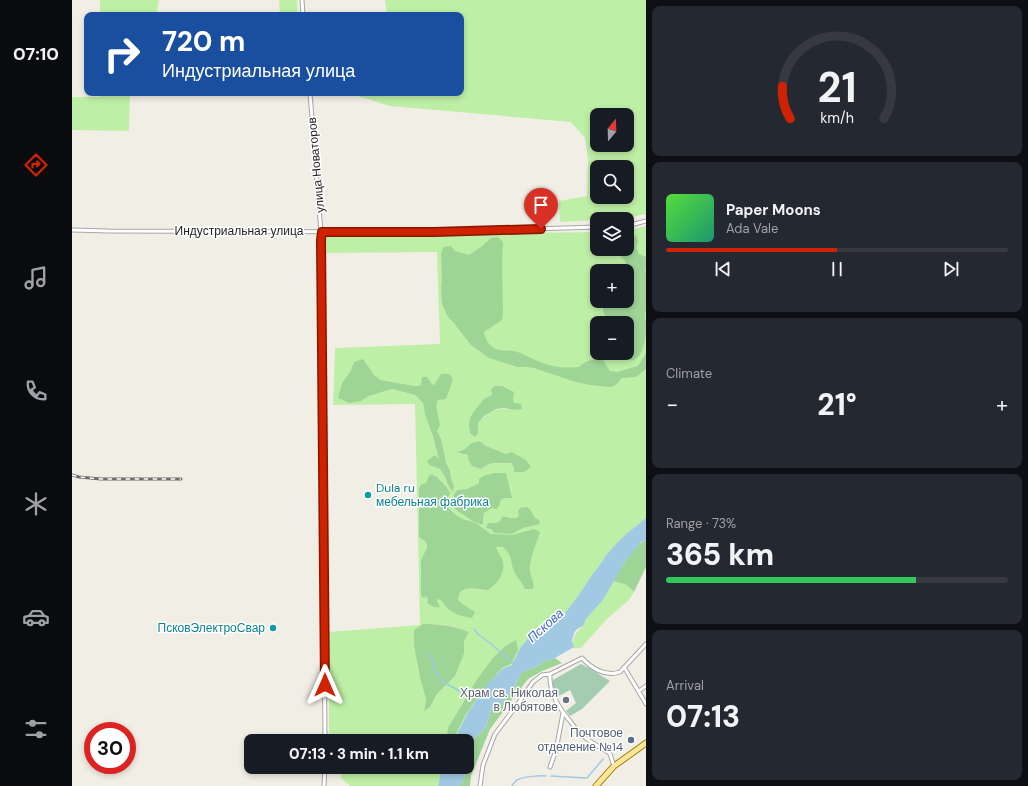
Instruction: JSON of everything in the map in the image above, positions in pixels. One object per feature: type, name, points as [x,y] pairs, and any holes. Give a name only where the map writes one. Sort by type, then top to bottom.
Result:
[{"type":"main road","points":[[596,786],[614,766],[634,750],[646,743]]},
{"type":"street","points":[[302,0],[303,12]]},
{"type":"street","name":"улица Новаторов","points":[[310,96],[322,232],[325,734]]},
{"type":"street","points":[[634,224],[646,221]]},
{"type":"street","name":"Индустриальная улица","points":[[72,230],[322,232],[590,228]]},
{"type":"street","points":[[480,786],[483,765],[495,734],[533,682],[542,675],[550,674],[582,658],[589,665],[607,674],[620,672],[646,644]]},
{"type":"street","points":[[624,667],[646,704]]},
{"type":"street","points":[[550,674],[551,690],[563,713],[577,730],[586,738],[610,754],[614,766]]},
{"type":"street","points":[[639,691],[646,686]]},
{"type":"street","points":[[550,767],[556,750],[563,713]]},
{"type":"street","points":[[324,786],[325,774]]},
{"type":"green space","points":[[100,0],[159,0],[157,12],[100,12]]},
{"type":"green space","points":[[279,0],[297,0],[298,12],[280,12]]},
{"type":"green space","points":[[385,0],[646,0],[646,214],[634,216],[634,212],[590,212],[590,220],[560,222],[559,201],[587,196],[588,159],[585,138],[571,122],[390,106],[358,96],[464,96],[464,12],[387,12]]},
{"type":"green space","points":[[130,96],[129,131],[72,130],[72,97]]},
{"type":"green space","points":[[646,226],[646,518],[626,534],[604,558],[565,613],[559,618],[544,625],[520,648],[512,665],[502,669],[494,678],[502,668],[511,664],[504,647],[492,659],[477,679],[456,714],[456,734],[329,734],[329,632],[420,625],[415,404],[333,405],[335,348],[440,344],[437,252],[325,253],[326,239],[328,236],[590,232],[590,256],[634,256],[634,229]],"holes":[[[354,362],[381,380],[415,386],[431,383],[434,385],[441,374],[436,406],[437,431],[441,439],[446,462],[454,486],[453,492],[440,469],[429,465],[428,461],[440,462],[433,436],[425,415],[423,403],[415,395],[392,389],[369,396],[361,401],[344,381]],[[492,395],[513,399],[514,410],[494,410],[478,423]],[[480,441],[486,446],[526,460],[514,472],[514,467],[511,463],[495,463],[486,465],[468,455],[457,452],[467,448],[471,443]],[[499,473],[508,484],[511,498],[501,500],[499,506],[484,513],[483,525],[472,521],[463,515],[457,490],[473,487],[481,480],[483,476]],[[530,509],[535,518],[539,520],[540,524],[523,528],[512,534],[494,533],[491,529],[494,523],[499,522],[503,516],[517,518],[519,515]],[[423,624],[435,624],[458,628],[469,632],[464,641],[464,654],[455,676],[437,694],[430,707],[424,710],[426,699],[417,663]]]},
{"type":"green space","points":[[636,235],[638,241],[636,248],[639,254],[646,257],[646,329],[644,345],[640,355],[634,360],[634,316],[606,316],[603,308],[634,308],[634,264],[626,264],[620,256],[634,256],[634,237]]},
{"type":"green space","points":[[498,237],[503,242],[503,313],[502,320],[484,332],[486,340],[491,346],[498,350],[519,352],[543,363],[566,368],[579,367],[587,361],[604,360],[610,371],[617,372],[638,366],[646,353],[646,369],[636,377],[622,378],[612,387],[590,385],[534,368],[517,367],[489,358],[471,345],[448,317],[442,304],[441,254],[443,247],[451,246],[455,251],[469,255],[491,238]]},
{"type":"green space","points":[[363,359],[374,375],[381,380],[415,386],[421,385],[422,377],[427,377],[434,385],[441,374],[449,374],[453,379],[446,399],[438,400],[436,406],[440,425],[437,431],[441,439],[446,462],[454,486],[453,492],[440,469],[429,465],[427,461],[435,455],[439,460],[433,436],[425,415],[423,403],[415,395],[392,389],[369,396],[361,401],[349,403],[338,398],[342,383],[350,372],[354,362]]},
{"type":"green space","points":[[495,386],[502,386],[514,392],[514,403],[521,404],[522,409],[496,409],[484,416],[478,423],[478,433],[475,437],[470,433],[470,418],[484,399],[492,395],[491,389]]},
{"type":"green space","points":[[480,441],[486,446],[506,454],[512,452],[526,460],[531,467],[524,472],[514,472],[514,467],[511,463],[495,463],[488,464],[481,469],[472,466],[468,459],[468,455],[456,452],[465,449],[471,443]]},
{"type":"green space","points":[[494,473],[506,473],[512,498],[505,498],[501,500],[496,509],[492,508],[484,513],[483,525],[472,521],[455,509],[453,497],[457,490],[474,486],[479,483],[479,479],[483,476]]},
{"type":"green space","points":[[432,474],[447,487],[450,494],[447,504],[450,510],[462,519],[476,523],[491,534],[513,535],[534,529],[540,532],[530,566],[533,589],[525,589],[515,573],[509,554],[503,547],[496,547],[502,559],[503,568],[501,576],[495,584],[488,590],[469,588],[461,591],[459,594],[458,600],[475,612],[472,618],[452,612],[438,599],[437,601],[440,607],[431,606],[427,602],[428,599],[426,596],[424,598],[421,595],[421,560],[427,548],[427,544],[419,537],[419,489],[421,485],[426,483],[429,476]]},
{"type":"green space","points":[[527,507],[530,509],[535,518],[539,520],[540,524],[523,528],[512,534],[494,533],[491,529],[486,528],[488,523],[499,522],[503,516],[517,518],[520,508]]},
{"type":"green space","points":[[646,540],[646,567],[634,592],[627,585],[613,581],[632,552],[641,542]]},
{"type":"green space","points":[[613,581],[627,585],[634,592],[629,600],[606,620],[581,648],[573,648],[575,634],[603,600]]},
{"type":"green space","points":[[423,624],[435,624],[458,628],[469,632],[464,641],[464,654],[455,676],[437,694],[430,707],[424,711],[426,699],[420,678],[414,645],[414,630]]},
{"type":"green space","points":[[516,640],[518,650],[511,664],[502,668],[481,693],[466,714],[456,734],[447,734],[448,728],[477,679],[492,659],[504,647]]},
{"type":"green space","points":[[555,658],[562,663],[542,671],[528,679],[490,729],[474,769],[474,739],[486,727],[491,710],[505,699],[514,687],[522,672],[536,667],[544,661]]},
{"type":"green space","points":[[581,664],[610,681],[582,709],[570,716],[566,711],[576,703],[570,690],[557,697],[553,691],[553,680]]},
{"type":"green space","points":[[483,690],[468,712],[458,734],[456,734],[466,714]]},
{"type":"green space","points":[[340,774],[441,774],[438,786],[350,786],[342,779]]},
{"type":"green space","points":[[464,774],[472,774],[470,786],[459,786],[464,779]]},
{"type":"water","name":"Пскова","points":[[646,518],[646,540],[641,542],[624,563],[603,600],[586,619],[583,626],[577,629],[574,633],[572,641],[574,647],[555,658],[544,661],[536,667],[522,672],[514,687],[505,699],[491,710],[486,727],[474,739],[474,734],[458,734],[468,712],[487,685],[502,669],[512,665],[520,648],[532,634],[565,613],[604,558],[626,534]]},
{"type":"water","points":[[441,774],[464,774],[464,779],[459,786],[438,786]]},
{"type":"waterway","points":[[474,629],[479,635],[514,664]]},
{"type":"waterway","points":[[431,655],[434,669],[443,682],[460,691],[476,692],[480,695]]},
{"type":"waterway","points":[[551,776],[587,778],[603,759]]},
{"type":"waterway","points":[[512,786],[521,778],[546,776]]},
{"type":"railway","points":[[72,475],[101,479],[181,479]]},
{"type":"place","name":"Dula ru мебельная фабрика","points":[[368,495]]},
{"type":"place","name":"ПсковЭлектроСвар","points":[[273,628]]},
{"type":"place","name":"Храм св. Николая в Любятове","points":[[566,700]]},
{"type":"place","name":"Почтовое отделение №14","points":[[631,740]]},
{"type":"route","points":[[325,685],[322,232],[434,232],[541,229]]}]
